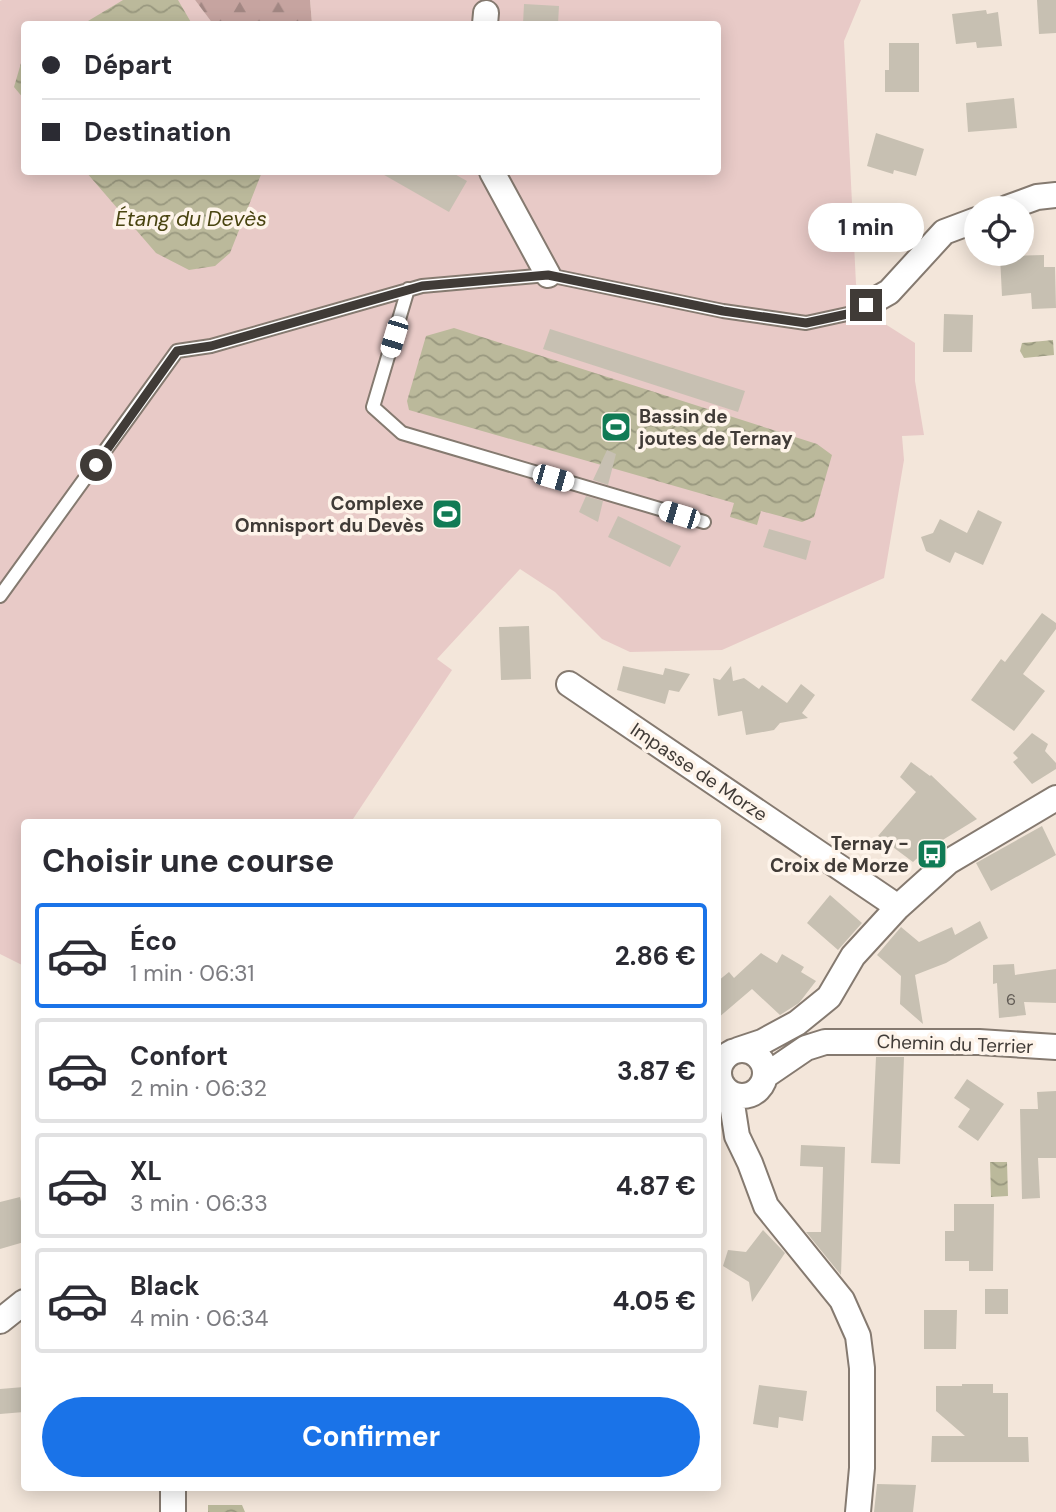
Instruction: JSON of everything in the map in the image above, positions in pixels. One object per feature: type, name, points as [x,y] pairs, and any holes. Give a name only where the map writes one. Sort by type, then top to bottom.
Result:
[{"type":"street","points":[[494,175],[548,275]]},
{"type":"street","points":[[1034,198],[1056,195]]},
{"type":"street","points":[[866,305],[889,292],[944,232],[964,224]]},
{"type":"street","name":"Impasse de Morze","points":[[569,684],[898,907]]},
{"type":"street","points":[[721,1076],[741,1096],[759,1084],[790,1057],[810,1018],[829,996],[853,956],[898,907],[948,862],[1056,798]]},
{"type":"street","points":[[721,1071],[725,1057],[810,1018]]},
{"type":"street","name":"Chemin du Terrier","points":[[810,1018],[830,1031],[855,1041]]},
{"type":"street","name":"Chemin du Terrier","points":[[790,1057],[825,1042],[979,1042],[1056,1047]]},
{"type":"street","points":[[738,1050],[752,1052],[764,1068],[748,1126],[750,1163]]},
{"type":"street","points":[[721,1077],[732,1104],[737,1136],[766,1206],[842,1300],[858,1336],[862,1368],[862,1468],[858,1512]]},
{"type":"street","points":[[0,1321],[21,1304]]},
{"type":"street","points":[[173,1491],[173,1512]]},
{"type":"lane","points":[[0,596],[177,351],[211,346],[422,286],[548,275],[723,311],[806,323],[852,313],[866,305]]},
{"type":"lane","points":[[408,289],[373,407],[401,433],[704,522]]},
{"type":"shaded area","name":"Complexe Omnisport du Devès","points":[[195,0],[211,21],[21,21],[21,175],[721,175],[721,21],[312,21],[310,0],[861,0],[844,41],[856,284],[871,315],[915,343],[915,381],[924,435],[902,436],[904,460],[884,578],[722,650],[630,652],[602,639],[555,592],[520,569],[437,659],[452,670],[353,819],[21,819],[21,964],[0,954],[0,1]]},
{"type":"green space","points":[[195,0],[310,0],[312,21],[211,21]]},
{"type":"water","points":[[123,0],[178,0],[190,21],[88,21]]},
{"type":"water","points":[[21,63],[21,95],[14,87]]},
{"type":"water","name":"Étang du Devès","points":[[89,175],[261,175],[230,253],[215,266],[189,270],[156,253]]},
{"type":"water","name":"Bassin de joutes de Ternay","points":[[454,328],[817,444],[832,455],[814,517],[802,522],[761,511],[757,525],[730,517],[734,503],[409,410],[407,401],[426,336]]},
{"type":"water","points":[[1053,340],[1054,355],[1024,358],[1020,351],[1022,343]]},
{"type":"water","points":[[990,1162],[1007,1162],[1008,1196],[991,1197]]},
{"type":"water","points":[[208,1505],[242,1505],[245,1512],[208,1512]]},
{"type":"building","points":[[1037,0],[1056,0],[1056,33],[1039,34]]},
{"type":"building","points":[[524,4],[559,6],[558,21],[523,21]]},
{"type":"building","points":[[986,10],[987,14],[998,12],[1002,46],[977,48],[976,42],[956,44],[952,14]]},
{"type":"building","points":[[889,43],[919,43],[919,92],[885,92],[885,70],[889,70]]},
{"type":"building","points":[[1014,98],[1017,128],[968,132],[966,103]]},
{"type":"building","points":[[876,133],[924,149],[916,176],[894,170],[893,174],[867,166]]},
{"type":"building","points":[[384,175],[456,175],[467,181],[449,212]]},
{"type":"building","points":[[1034,255],[1044,255],[1044,267],[1055,267],[1056,308],[1032,309],[1031,293],[1002,296],[1000,266],[1034,266]]},
{"type":"building","points":[[944,314],[973,315],[972,352],[943,352]]},
{"type":"building","points":[[550,329],[745,391],[738,412],[543,349]]},
{"type":"building","points":[[607,450],[616,454],[608,485],[593,480]]},
{"type":"building","points":[[586,496],[603,501],[598,522],[579,512]]},
{"type":"building","points":[[978,510],[1002,522],[983,565],[955,552],[950,563],[926,551],[921,537],[933,533],[940,519],[967,533]]},
{"type":"building","points":[[618,516],[681,546],[670,567],[608,537]]},
{"type":"building","points":[[769,529],[811,541],[806,560],[763,547]]},
{"type":"building","points":[[1042,613],[1056,623],[1056,629],[1023,674],[1045,691],[1014,731],[971,700],[1001,659],[1005,662]]},
{"type":"building","points":[[529,626],[531,679],[501,680],[499,627]]},
{"type":"building","points":[[623,666],[663,675],[665,668],[690,674],[679,692],[669,690],[665,704],[617,690]]},
{"type":"building","points":[[731,666],[733,681],[744,678],[759,689],[762,685],[787,703],[801,684],[815,695],[802,713],[808,718],[780,723],[774,730],[746,735],[742,711],[718,716],[713,678],[720,680]]},
{"type":"building","points":[[1032,733],[1048,744],[1045,751],[1056,763],[1056,769],[1032,784],[1013,762],[1018,758],[1013,753]]},
{"type":"building","points":[[911,762],[931,775],[977,819],[941,841],[938,839],[913,862],[878,836],[916,792],[900,777]]},
{"type":"building","points":[[1042,826],[1056,855],[991,891],[976,863]]},
{"type":"building","points":[[830,895],[862,923],[838,950],[807,923]]},
{"type":"building","points":[[980,921],[988,938],[946,963],[915,975],[923,1024],[900,1004],[901,976],[877,955],[901,927],[919,942],[952,927],[955,935]]},
{"type":"building","points":[[761,953],[777,963],[782,954],[804,967],[801,972],[816,981],[799,1003],[780,1015],[752,989],[721,1015],[721,979],[729,972],[734,978]]},
{"type":"building","points":[[1014,964],[1015,975],[1056,969],[1056,1003],[1024,1002],[1026,1015],[999,1018],[997,983],[993,984],[993,965]]},
{"type":"building","points":[[876,1057],[904,1057],[900,1164],[871,1163]]},
{"type":"building","points":[[967,1079],[1004,1104],[978,1141],[958,1127],[970,1109],[954,1098]]},
{"type":"building","points":[[1056,1091],[1056,1158],[1038,1158],[1040,1198],[1022,1199],[1020,1109],[1038,1109],[1037,1092]]},
{"type":"building","points":[[801,1145],[845,1147],[841,1275],[806,1232],[821,1232],[823,1167],[800,1166]]},
{"type":"building","points":[[20,1197],[21,1202],[21,1243],[0,1249],[0,1202]]},
{"type":"building","points":[[954,1204],[994,1204],[993,1271],[969,1271],[969,1261],[945,1261],[945,1231],[954,1231]]},
{"type":"building","points":[[763,1230],[785,1253],[752,1302],[749,1282],[723,1266],[728,1250],[746,1252]]},
{"type":"building","points":[[985,1289],[1008,1289],[1008,1314],[985,1314]]},
{"type":"building","points":[[924,1310],[957,1310],[956,1349],[924,1349]]},
{"type":"building","points":[[993,1384],[993,1393],[1008,1393],[1008,1437],[1028,1437],[1029,1462],[931,1462],[932,1436],[965,1436],[936,1411],[936,1386]]},
{"type":"building","points":[[759,1385],[807,1391],[803,1421],[779,1417],[778,1428],[753,1424]]},
{"type":"building","points":[[21,1387],[21,1412],[0,1414],[0,1389]]},
{"type":"building","points":[[877,1484],[916,1485],[913,1512],[874,1512]]},
{"type":"place","name":"Bassin de joutes de Ternay","points":[[616,427]]},
{"type":"place","name":"Complexe Omnisport du Devès","points":[[447,514]]},
{"type":"place","name":"Ternay - Croix de Morze","points":[[932,854]]},
{"type":"route","points":[[96,465],[177,351],[211,346],[422,286],[548,275],[723,311],[806,323],[852,313],[866,305]]}]
